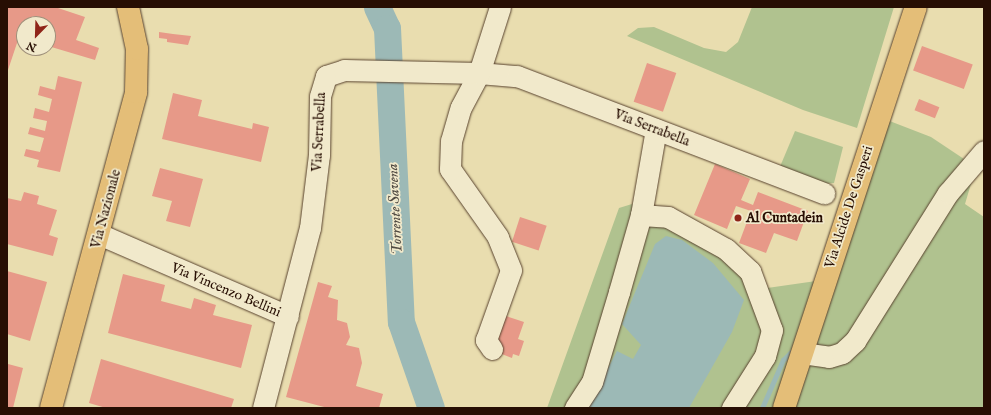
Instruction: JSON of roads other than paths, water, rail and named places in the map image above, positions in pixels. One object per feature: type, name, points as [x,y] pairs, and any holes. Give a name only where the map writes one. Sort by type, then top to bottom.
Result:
[{"type":"main road","name":"Via Nazionale","points":[[51,408],[136,92],[137,50],[128,7]]},
{"type":"main road","name":"Via Alcide De Gasperi","points":[[784,408],[916,7]]},
{"type":"street","points":[[492,349],[486,340],[511,270],[498,237],[450,169],[450,141],[461,107],[479,73],[494,9]]},
{"type":"street","name":"Via Serrabella","points":[[288,316],[310,228],[321,84],[330,72],[344,70],[479,73],[517,76],[824,193]]},
{"type":"street","points":[[575,408],[592,382],[641,215],[656,129]]},
{"type":"street","points":[[802,353],[829,357],[842,353],[855,341],[948,193],[984,151]]},
{"type":"street","points":[[641,215],[668,217],[726,249],[750,271],[772,330],[765,356],[732,408]]},
{"type":"street","name":"Via Vincenzo Bellini","points":[[99,234],[288,316],[263,408]]},
{"type":"water","points":[[666,236],[682,240],[713,263],[744,300],[732,332],[689,408],[587,408],[617,351],[633,359],[641,345],[622,324],[655,244]]},
{"type":"waterway","name":"Torrente Savena","points":[[377,7],[387,28],[401,322],[431,408]]},
{"type":"waterway","points":[[762,408],[783,360],[791,352]]},
{"type":"place","name":"Al Cuntadein","points":[[738,218]]}]
